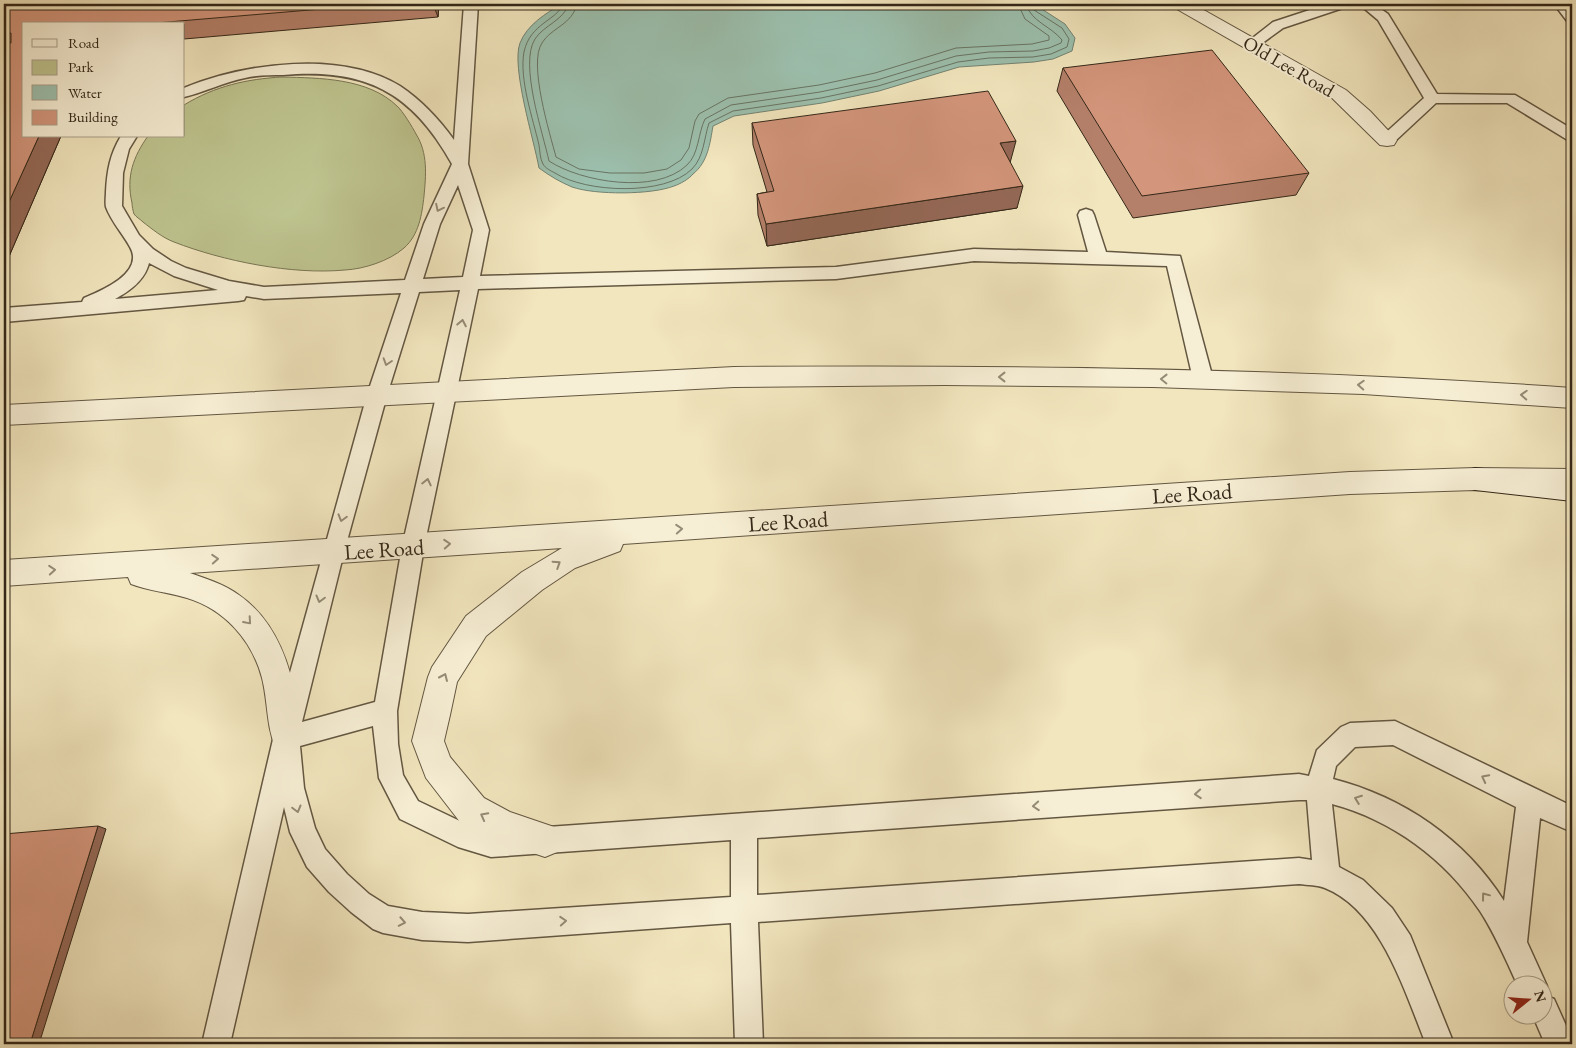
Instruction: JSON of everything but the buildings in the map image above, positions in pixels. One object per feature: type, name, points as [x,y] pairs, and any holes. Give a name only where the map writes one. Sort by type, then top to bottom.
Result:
[{"type":"street","name":"Old Lee Road","points":[[1181,4],[1339,94],[1387,140]]},
{"type":"street","points":[[4,414],[734,377],[1203,379],[1364,385],[1572,398]]},
{"type":"street","points":[[1475,478],[1572,490]]},
{"type":"street","name":"Lee Road","points":[[4,573],[1350,483],[1475,478],[1572,480]]},
{"type":"street","points":[[545,840],[504,827],[472,810],[437,767],[428,741],[443,677],[476,626],[532,581],[565,559],[639,531]]},
{"type":"street","points":[[90,567],[183,582],[216,595],[246,617],[262,638],[276,677],[287,738]]},
{"type":"lane","points":[[216,1044],[287,738],[293,704],[333,552],[377,395],[432,224],[460,164],[471,4]]},
{"type":"lane","points":[[1252,44],[1278,26],[1341,4]]},
{"type":"lane","points":[[1366,4],[1382,17],[1432,99]]},
{"type":"lane","points":[[1561,4],[1572,18]]},
{"type":"lane","points":[[185,93],[208,83],[246,73],[298,69],[338,70],[359,74],[394,89],[428,116],[447,141],[460,164],[481,230],[448,392],[413,547],[385,711],[386,744],[391,778],[409,810],[458,834],[492,844],[1289,788],[1318,788],[1338,791],[1388,811],[1416,829],[1462,867],[1488,901],[1512,942],[1528,976]]},
{"type":"lane","points":[[1387,140],[1432,99],[1510,98],[1572,136]]},
{"type":"lane","points":[[128,138],[115,173],[114,206],[121,220],[138,244],[164,266],[229,287],[264,293]]},
{"type":"lane","points":[[1086,215],[1099,258]]},
{"type":"lane","points":[[76,309],[115,292],[130,280],[138,269],[142,258],[138,244]]},
{"type":"lane","points":[[4,315],[264,293],[470,283],[836,273],[974,255],[1174,260],[1203,379]]},
{"type":"lane","points":[[287,738],[385,711]]},
{"type":"lane","points":[[1327,875],[1318,788],[1326,759],[1350,735],[1395,733],[1529,800],[1572,818]]},
{"type":"lane","points":[[287,738],[291,788],[303,832],[316,858],[338,883],[360,903],[383,919],[422,926],[468,928],[1300,871],[1327,875],[1354,889],[1386,925],[1400,945],[1440,1044]]},
{"type":"lane","points":[[1512,942],[1529,800]]},
{"type":"lane","points":[[744,826],[744,908],[749,1044]]},
{"type":"lane","points":[[1552,1026],[1560,1044]]},
{"type":"green space","points":[[282,77],[343,81],[372,90],[399,108],[420,141],[425,164],[424,196],[419,224],[413,237],[404,248],[376,264],[352,269],[324,271],[281,268],[236,261],[193,249],[166,238],[134,214],[130,194],[130,176],[138,152],[147,138],[185,138],[185,104],[219,88],[256,80]]},
{"type":"water","points":[[562,4],[1034,4],[1065,24],[1075,38],[1072,51],[1053,59],[959,67],[879,91],[822,103],[734,116],[713,126],[705,158],[689,178],[664,189],[608,193],[572,187],[555,179],[539,168],[524,104],[518,69],[518,54],[520,43],[532,25]]}]
